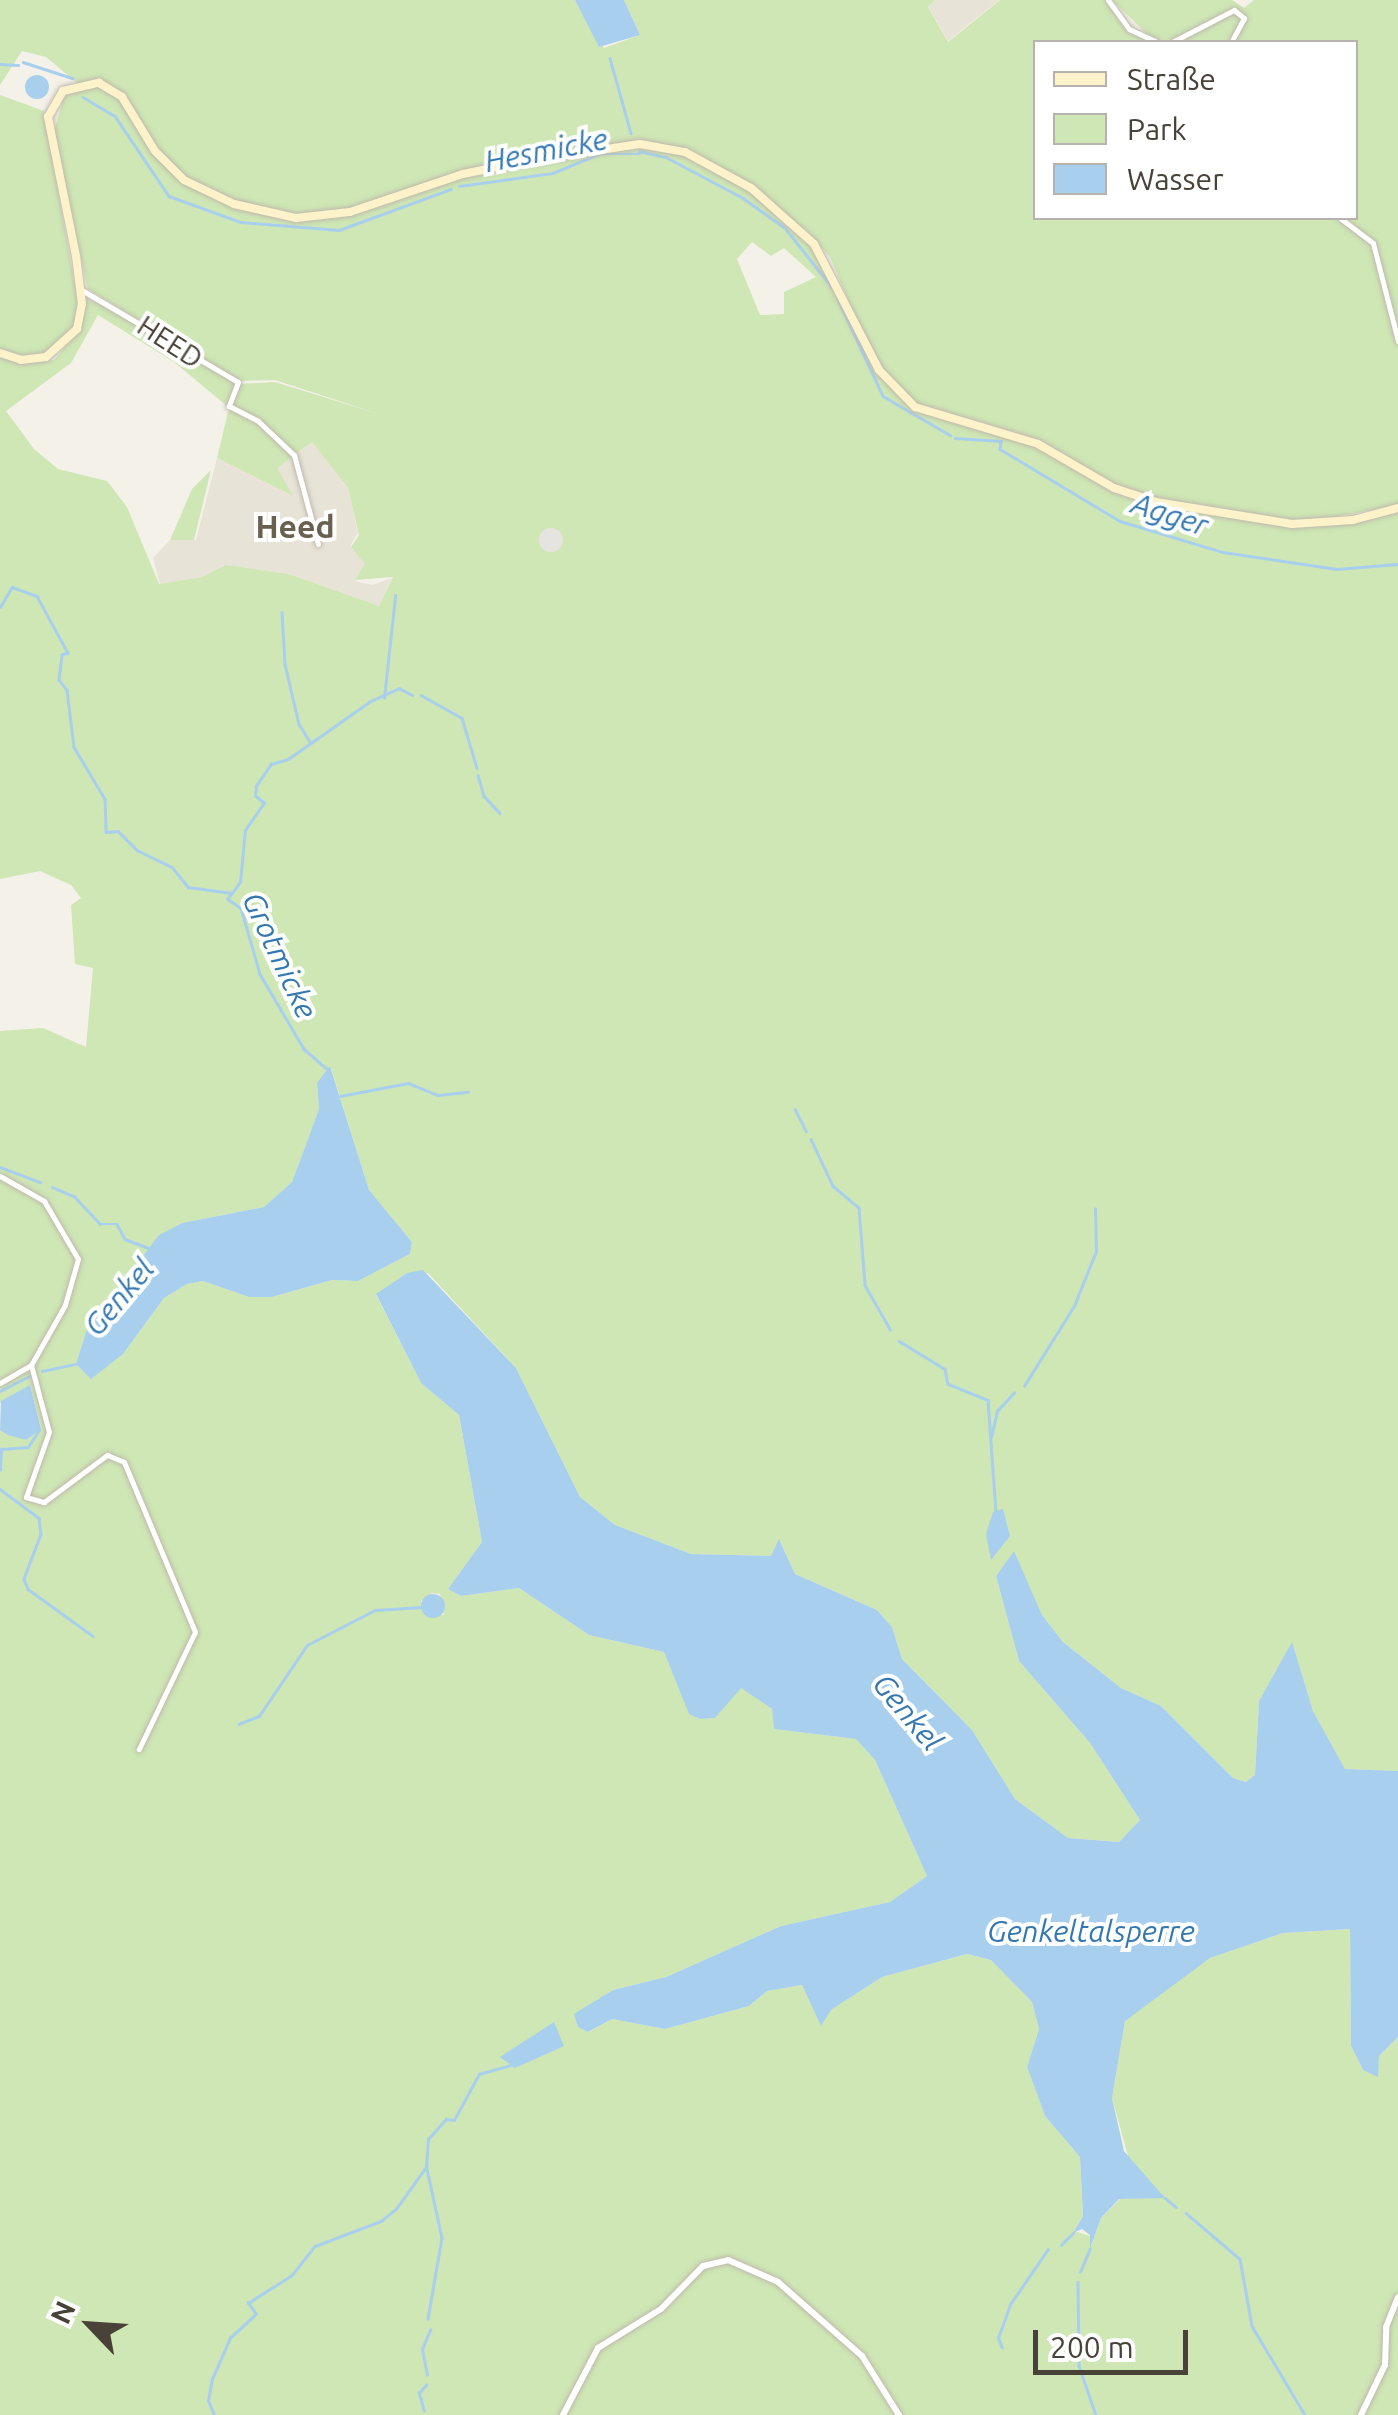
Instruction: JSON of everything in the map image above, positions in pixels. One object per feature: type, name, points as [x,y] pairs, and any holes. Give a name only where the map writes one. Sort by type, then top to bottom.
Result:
[{"type":"main road","points":[[0,353],[30,361],[61,349],[80,321],[80,289],[47,126],[56,98],[80,83],[116,90],[163,162],[184,180],[234,204],[296,218],[350,212],[502,166],[622,146],[664,147],[728,174],[795,225],[836,278],[885,379],[915,408],[1038,444],[1114,488],[1156,502],[1292,524],[1353,520],[1398,508]]},
{"type":"street","points":[[1108,0],[1129,29],[1153,40]]},
{"type":"street","points":[[1176,40],[1228,10],[1242,14],[1232,40]]},
{"type":"street","points":[[1343,220],[1374,243],[1398,341]]},
{"type":"street","name":"HEED","points":[[80,289],[238,382],[228,406],[258,421],[294,455],[318,544]]},
{"type":"street","points":[[0,1176],[44,1201],[78,1259],[65,1305],[31,1365],[0,1383]]},
{"type":"street","points":[[31,1365],[49,1432],[26,1497],[44,1502],[107,1455],[124,1462],[196,1632],[139,1749]]},
{"type":"street","points":[[563,2415],[598,2348],[662,2309],[702,2266],[728,2260],[778,2282],[862,2356],[898,2415]]},
{"type":"street","points":[[1362,2415],[1385,2365],[1386,2327],[1398,2298]]},
{"type":"shaded area","points":[[935,0],[999,0],[948,41],[928,6]]},
{"type":"shaded area","points":[[312,442],[348,488],[358,533],[350,546],[366,564],[355,581],[372,585],[392,578],[379,606],[289,574],[224,565],[202,577],[160,584],[153,558],[170,540],[196,540],[217,458],[291,495],[276,468]]},
{"type":"shaded area","points":[[551,528],[560,531],[560,549],[551,552],[542,549],[539,540],[542,531]]},
{"type":"green space","points":[[0,0],[575,0],[604,48],[640,35],[624,0],[935,0],[928,7],[948,42],[1000,0],[1109,0],[1134,29],[1146,33],[1112,0],[1232,0],[1244,8],[1254,0],[1398,0],[1398,505],[1329,518],[1398,510],[1398,1771],[1345,1769],[1313,1711],[1292,1643],[1259,1701],[1255,1775],[1246,1782],[1233,1778],[1161,1706],[1121,1688],[1063,1642],[1042,1615],[1014,1552],[996,1576],[1019,1661],[1090,1743],[1140,1820],[1119,1842],[1068,1838],[1015,1799],[972,1730],[902,1659],[892,1627],[877,1610],[795,1574],[780,1541],[771,1556],[691,1554],[615,1525],[580,1497],[516,1368],[428,1273],[407,1273],[376,1295],[421,1383],[459,1415],[482,1542],[448,1589],[461,1596],[519,1588],[589,1635],[664,1652],[689,1713],[700,1719],[715,1718],[740,1687],[772,1709],[775,1729],[856,1739],[875,1760],[927,1876],[890,1902],[781,1926],[666,1977],[613,1990],[575,2014],[578,2027],[589,2032],[612,2019],[665,2029],[749,2006],[767,1991],[802,1985],[821,2025],[831,2010],[882,1977],[967,1954],[991,1960],[1032,2002],[1039,2029],[1027,2067],[1045,2116],[1080,2157],[1083,2216],[1074,2231],[1090,2236],[1091,2247],[1101,2218],[1120,2199],[1163,2197],[1130,2163],[1112,2098],[1125,2021],[1136,2007],[1210,1958],[1283,1933],[1350,1929],[1351,2046],[1363,2070],[1377,2075],[1379,2056],[1398,2037],[1398,2415],[0,2415],[0,1430],[26,1440],[41,1428],[30,1385],[0,1403],[0,1031],[43,1028],[86,1047],[93,968],[75,964],[71,905],[81,898],[71,885],[40,871],[0,879],[0,95],[44,111],[80,315],[70,337],[51,355],[12,361],[54,360],[80,329],[87,299],[127,315],[195,361],[236,383],[227,406],[174,362],[98,315],[71,363],[6,411],[34,449],[58,469],[107,481],[127,507],[159,584],[202,577],[225,565],[289,574],[379,606],[393,577],[355,580],[365,564],[351,547],[359,535],[348,488],[312,442],[294,455],[259,420],[230,406],[238,384],[275,382],[385,416],[275,380],[239,381],[88,289],[54,131],[64,97],[82,87],[46,57],[22,51],[0,85]],"holes":[[[804,227],[830,257],[874,361],[831,270]],[[752,242],[771,256],[784,248],[816,277],[784,292],[784,314],[760,315],[737,259]],[[331,1068],[369,1190],[412,1242],[410,1254],[358,1281],[332,1280],[272,1297],[249,1297],[203,1281],[187,1284],[164,1298],[123,1354],[91,1378],[76,1364],[87,1329],[160,1235],[182,1223],[264,1207],[292,1182],[319,1109],[317,1083]],[[432,1593],[440,1594],[444,1615],[423,1613],[421,1601]]]},
{"type":"green space","points":[[229,408],[257,422],[293,456],[277,468],[293,496],[217,458]]},
{"type":"green space","points":[[211,470],[194,540],[170,540],[192,489]]},
{"type":"water","points":[[575,0],[624,0],[640,35],[599,47]]},
{"type":"water","points":[[37,75],[49,87],[37,99],[25,87]]},
{"type":"water","points":[[330,1066],[369,1190],[412,1242],[410,1254],[358,1281],[332,1280],[272,1297],[249,1297],[203,1281],[187,1284],[164,1298],[123,1354],[91,1379],[76,1364],[87,1329],[159,1235],[182,1223],[264,1207],[292,1182],[319,1109],[317,1083]]},
{"type":"water","name":"Genkeltalsperre","points":[[423,1270],[516,1368],[580,1497],[615,1525],[691,1554],[771,1556],[779,1539],[795,1574],[877,1610],[892,1627],[902,1659],[972,1730],[1015,1799],[1068,1838],[1119,1842],[1140,1820],[1090,1743],[1019,1661],[996,1576],[1014,1551],[1042,1615],[1063,1642],[1121,1688],[1161,1706],[1233,1778],[1246,1782],[1255,1775],[1259,1701],[1292,1642],[1313,1711],[1345,1769],[1398,1771],[1398,2037],[1379,2056],[1378,2077],[1363,2070],[1351,2046],[1350,1929],[1283,1933],[1210,1958],[1125,2021],[1112,2098],[1124,2151],[1165,2198],[1119,2199],[1101,2218],[1090,2249],[1090,2235],[1082,2229],[1073,2233],[1083,2216],[1080,2157],[1045,2116],[1027,2067],[1039,2029],[1032,2002],[991,1960],[967,1954],[882,1977],[831,2010],[821,2026],[802,1985],[767,1991],[749,2006],[665,2029],[612,2019],[588,2032],[578,2027],[574,2014],[613,1990],[666,1977],[781,1926],[890,1902],[927,1876],[875,1760],[856,1739],[774,1729],[772,1709],[741,1688],[715,1718],[700,1719],[689,1714],[664,1652],[589,1635],[519,1588],[461,1596],[448,1589],[482,1542],[459,1415],[421,1383],[376,1294],[407,1273]]},
{"type":"water","points":[[30,1385],[41,1429],[26,1440],[0,1430],[1,1401]]},
{"type":"water","points":[[1003,1509],[1010,1536],[991,1560],[986,1534],[993,1512]]},
{"type":"water","points":[[433,1594],[442,1597],[442,1615],[433,1618],[424,1615],[421,1606],[424,1597]]},
{"type":"water","points":[[554,2022],[564,2046],[515,2068],[500,2057]]},
{"type":"waterway","name":"Agger","points":[[610,58],[631,133]]},
{"type":"waterway","name":"Hesmicke","points":[[23,62],[72,78]]},
{"type":"waterway","name":"Hesmicke","points":[[0,64],[18,65]]},
{"type":"waterway","name":"Hesmicke","points":[[83,97],[115,116],[169,196],[241,222],[339,230],[451,189]]},
{"type":"waterway","name":"Agger","points":[[639,151],[666,157],[743,198],[785,228],[832,287]]},
{"type":"waterway","name":"Hesmicke","points":[[459,186],[553,173],[599,154],[640,154]]},
{"type":"waterway","name":"Agger","points":[[838,299],[883,396],[950,435]]},
{"type":"waterway","name":"Agger","points":[[955,438],[1001,441],[1000,449],[1120,521],[1223,552],[1337,569],[1398,564]]},
{"type":"waterway","name":"Grotmicke","points":[[0,607],[12,587],[37,596],[68,653],[62,655],[59,680],[67,690],[74,747],[105,799],[106,832],[118,831],[137,850],[172,867],[188,887],[232,893],[228,899],[241,908],[260,974],[304,1049],[329,1071]]},
{"type":"waterway","points":[[384,698],[395,596]]},
{"type":"waterway","points":[[282,612],[285,664],[299,724],[311,743]]},
{"type":"waterway","points":[[232,893],[240,882],[245,830],[264,803],[255,796],[256,786],[271,764],[288,759],[369,702],[399,688],[412,695]]},
{"type":"waterway","points":[[421,695],[462,718],[477,768]]},
{"type":"waterway","points":[[478,775],[484,796],[500,813]]},
{"type":"waterway","points":[[340,1096],[408,1083],[438,1095],[468,1092]]},
{"type":"waterway","points":[[795,1109],[806,1131]]},
{"type":"waterway","points":[[811,1139],[833,1186],[859,1208],[865,1285],[890,1329]]},
{"type":"waterway","points":[[0,1167],[40,1182]]},
{"type":"waterway","points":[[52,1187],[75,1197],[100,1224],[117,1224],[125,1239],[149,1248]]},
{"type":"waterway","points":[[1024,1386],[1074,1306],[1096,1251],[1095,1209]]},
{"type":"waterway","points":[[899,1341],[945,1369],[948,1384],[988,1400],[996,1511]]},
{"type":"waterway","name":"Genkel","points":[[42,1371],[76,1364]]},
{"type":"waterway","name":"Genkel","points":[[0,1391],[29,1376]]},
{"type":"waterway","points":[[991,1437],[997,1411],[1014,1393]]},
{"type":"waterway","points":[[0,1470],[1,1449],[28,1447],[39,1430]]},
{"type":"waterway","points":[[0,1489],[39,1518],[41,1534],[24,1579],[28,1589],[93,1636]]},
{"type":"waterway","points":[[239,1724],[259,1716],[307,1645],[375,1610],[422,1607]]},
{"type":"waterway","points":[[214,2415],[208,2401],[212,2379],[230,2338],[256,2314],[248,2303],[292,2275],[315,2246],[381,2221],[396,2209],[426,2167],[428,2139],[446,2119],[454,2120],[479,2074],[510,2065]]},
{"type":"waterway","points":[[427,2169],[442,2238],[428,2319]]},
{"type":"waterway","points":[[1165,2198],[1176,2207]]},
{"type":"waterway","points":[[1186,2213],[1240,2259],[1252,2326],[1305,2415]]},
{"type":"waterway","points":[[1061,2245],[1073,2233]]},
{"type":"waterway","points":[[1002,2348],[998,2338],[1011,2303],[1048,2249]]},
{"type":"waterway","points":[[1080,2272],[1090,2249]]},
{"type":"waterway","points":[[1078,2282],[1079,2366],[1096,2415]]},
{"type":"waterway","points":[[427,2375],[422,2349],[430,2330]]},
{"type":"waterway","points":[[424,2411],[419,2393],[426,2385]]},
{"type":"district","name":"Heed","points":[[295,526]]}]
